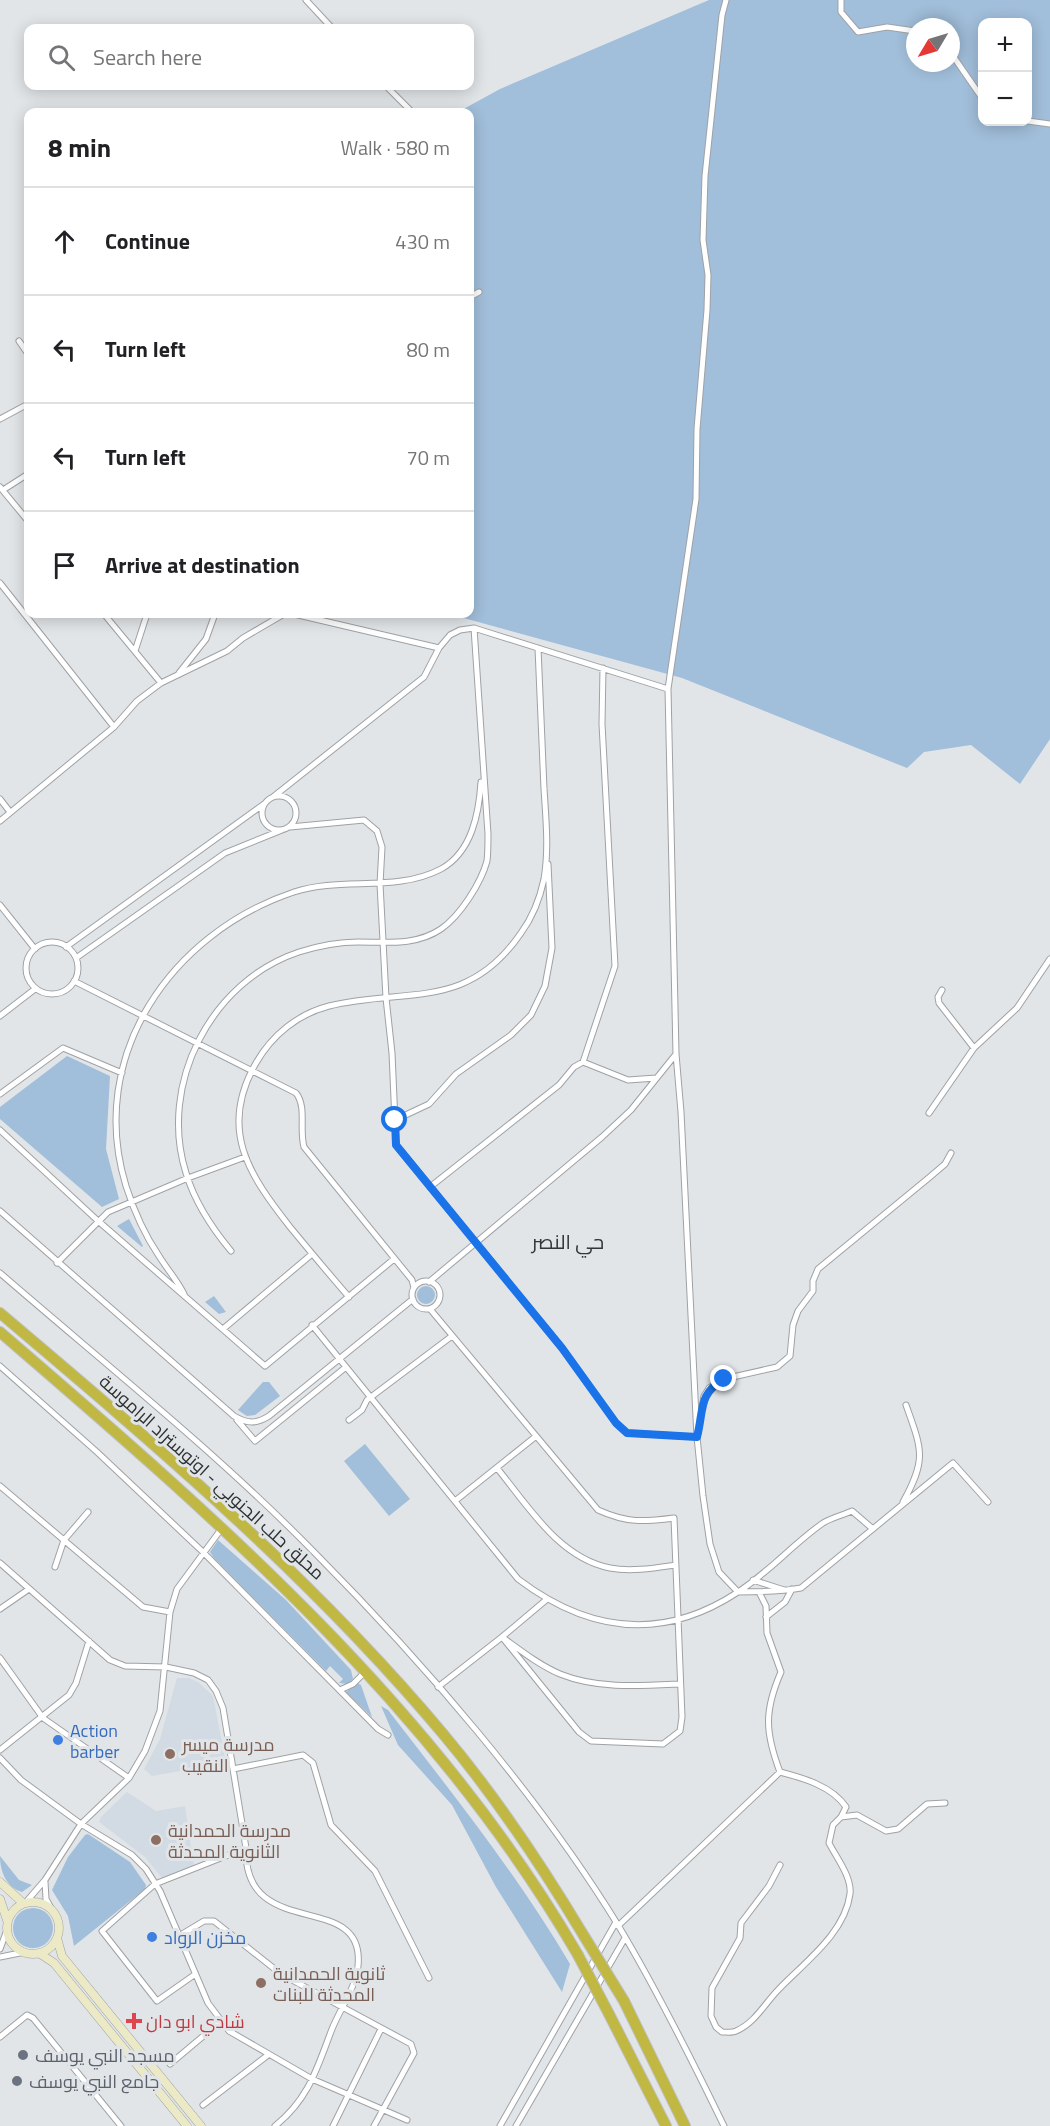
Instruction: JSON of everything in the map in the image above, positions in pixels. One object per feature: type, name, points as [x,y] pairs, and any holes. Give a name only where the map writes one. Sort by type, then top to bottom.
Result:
[{"type":"highway","name":"محلق حلب الجنوبي - اوتوستراد الراموسة","points":[[0,1312],[223,1505],[310,1588],[381,1663],[445,1736],[504,1812],[584,1936],[624,2001],[685,2126]]},
{"type":"highway","name":"محلق حلب الجنوبي - اوتوستراد الراموسة","points":[[0,1332],[123,1438],[297,1599],[431,1744],[490,1820],[554,1913],[666,2126]]},
{"type":"street","points":[[306,0],[328,24]]},
{"type":"street","points":[[718,0],[723,9]]},
{"type":"street","points":[[726,0],[723,9],[705,176],[703,240],[708,275],[697,429],[696,500],[668,689],[676,1054],[681,1112],[697,1437],[710,1544],[719,1572],[738,1592],[760,1594],[789,1590],[801,1588],[952,1463],[988,1502]]},
{"type":"street","points":[[841,0],[841,12],[858,32],[887,27],[906,30]]},
{"type":"street","points":[[960,65],[978,92]]},
{"type":"street","points":[[390,90],[408,108]]},
{"type":"street","points":[[1032,122],[1050,124]]},
{"type":"street","points":[[474,295],[479,292]]},
{"type":"street","points":[[19,341],[24,348]]},
{"type":"street","points":[[0,419],[24,406]]},
{"type":"street","points":[[24,476],[1,488],[24,516]]},
{"type":"street","points":[[0,583],[24,613]]},
{"type":"street","points":[[28,618],[114,727]]},
{"type":"street","points":[[107,618],[161,683]]},
{"type":"street","points":[[135,651],[146,618]]},
{"type":"street","points":[[178,674],[206,639],[214,618]]},
{"type":"street","points":[[0,821],[114,727],[137,700],[161,683],[227,651],[243,638],[277,618]]},
{"type":"street","points":[[311,618],[439,648]]},
{"type":"street","points":[[66,947],[264,804],[424,677],[439,648],[450,635],[460,630],[474,628],[668,689]]},
{"type":"street","points":[[231,1251],[201,1209],[188,1178],[181,1150],[179,1109],[187,1069],[198,1042],[228,998],[243,984],[277,962],[316,947],[413,941],[442,929],[478,882],[486,862],[488,834],[474,628]]},
{"type":"street","points":[[395,1120],[429,1104],[456,1074],[511,1035],[531,1015],[544,986],[552,948],[538,648]]},
{"type":"street","points":[[430,1187],[559,1085],[574,1067],[583,1062],[615,966],[602,724],[603,668]]},
{"type":"street","points":[[184,1294],[146,1234],[132,1204],[119,1158],[117,1131],[122,1073],[127,1050],[143,1014],[184,958],[202,940],[248,911],[297,891],[324,886],[380,884],[417,879],[443,868],[462,850],[476,822],[483,768]]},
{"type":"street","points":[[273,797],[284,797],[292,803],[296,818],[290,827]]},
{"type":"street","points":[[0,799],[10,812]]},
{"type":"street","points":[[264,804],[262,815],[266,825],[282,830]]},
{"type":"street","points":[[76,958],[225,853],[290,827],[364,820],[370,823],[377,831],[381,847],[380,884],[396,1145],[562,1348],[616,1423],[627,1433],[697,1437]]},
{"type":"street","points":[[349,1297],[263,1194],[245,1157],[240,1116],[244,1089],[252,1070],[270,1042],[303,1017],[328,1006],[441,993],[466,982],[494,962],[520,934],[537,903],[544,879],[547,844]]},
{"type":"street","points":[[0,905],[35,949]]},
{"type":"street","points":[[47,943],[66,947],[76,958],[77,971],[74,981],[60,993],[45,993],[35,989],[27,979],[26,968],[30,954],[47,943]]},
{"type":"street","points":[[929,1113],[975,1048],[1017,1008],[1050,958]]},
{"type":"street","points":[[74,981],[289,1088],[301,1099],[304,1147],[412,1280],[414,1288],[412,1299],[259,1422],[246,1423],[234,1416]]},
{"type":"street","points":[[0,1016],[35,989]]},
{"type":"street","points":[[942,990],[938,997],[939,1003],[975,1048]]},
{"type":"street","points":[[0,1094],[63,1048],[122,1073]]},
{"type":"street","points":[[414,1288],[419,1283],[429,1282],[602,1137],[631,1110],[676,1054]]},
{"type":"street","points":[[583,1062],[628,1080],[656,1078]]},
{"type":"street","points":[[0,1130],[97,1220],[265,1366],[394,1259]]},
{"type":"street","points":[[697,1437],[704,1396],[709,1388],[724,1379],[777,1367],[790,1356],[793,1325],[798,1311],[813,1291],[813,1281],[818,1269],[945,1164],[951,1153]]},
{"type":"street","points":[[57,1263],[97,1220],[108,1212],[245,1157]]},
{"type":"street","points":[[0,1211],[234,1416],[255,1440],[346,1367]]},
{"type":"street","points":[[223,1329],[312,1254]]},
{"type":"street","points":[[0,1273],[177,1427],[314,1551],[438,1688],[516,1780],[617,1924],[724,2126]]},
{"type":"street","points":[[429,1282],[438,1288],[440,1295],[436,1304],[430,1309]]},
{"type":"street","points":[[412,1299],[419,1307],[430,1309],[598,1510],[621,1520],[645,1522],[674,1518],[682,1718],[680,1731],[674,1739],[663,1744],[591,1741],[579,1732],[502,1637]]},
{"type":"street","points":[[312,1325],[518,1579],[546,1600],[572,1613],[618,1624],[655,1624],[678,1619],[738,1592],[825,1522],[852,1511],[873,1528]]},
{"type":"street","points":[[349,1420],[362,1410],[370,1398],[452,1336]]},
{"type":"street","points":[[0,1366],[97,1452],[204,1553],[378,1729],[388,1735]]},
{"type":"street","points":[[901,1506],[915,1481],[921,1461],[906,1405]]},
{"type":"street","points":[[455,1501],[536,1437]]},
{"type":"street","points":[[497,1468],[553,1536],[591,1562],[611,1569],[676,1565]]},
{"type":"street","points":[[0,1486],[143,1607],[170,1612]]},
{"type":"street","points":[[55,1567],[64,1540],[88,1512]]},
{"type":"street","points":[[0,1949],[13,1911],[25,1903],[45,1880],[81,1824],[129,1778],[145,1750],[159,1711],[166,1667],[170,1612],[177,1588],[222,1528]]},
{"type":"street","points":[[0,1563],[118,1665],[166,1667],[194,1673],[208,1680],[216,1691],[223,1708],[246,1848],[245,1865],[259,1894],[269,1902],[284,1908],[326,1918],[339,1925],[350,1935],[359,1963],[356,1978],[340,2008],[304,2097],[275,2126]]},
{"type":"street","points":[[753,1580],[789,1590]]},
{"type":"street","points":[[0,1609],[29,1588]]},
{"type":"street","points":[[766,1617],[784,1602],[789,1590]]},
{"type":"street","points":[[760,1594],[766,1606],[767,1633],[781,1672],[771,1696],[767,1730],[780,1772]]},
{"type":"street","points":[[438,1688],[546,1600]]},
{"type":"street","points":[[502,1637],[536,1661],[560,1674],[621,1685],[679,1684]]},
{"type":"street","points":[[0,1750],[69,1695],[76,1683],[89,1641]]},
{"type":"street","points":[[0,1658],[43,1718],[129,1778]]},
{"type":"street","points":[[340,1690],[347,1688],[362,1675]]},
{"type":"street","points":[[232,1769],[303,1755],[313,1763],[331,1825],[375,1871],[429,1978]]},
{"type":"street","points":[[0,1758],[21,1780],[81,1824],[132,1855],[155,1884],[194,1975],[219,2022],[268,2055],[312,2079],[407,2120]]},
{"type":"street","points":[[780,1772],[801,1778],[839,1796],[846,1807],[841,1817],[833,1825],[829,1843],[845,1872],[851,1891],[846,1912],[805,1964],[777,1990],[759,2013],[735,2032],[722,2032],[716,2027],[711,2016],[712,1988],[740,1938],[741,1923],[769,1886],[780,1865]]},
{"type":"street","points":[[500,2126],[617,1924],[780,1772]]},
{"type":"street","points":[[841,1817],[857,1815],[886,1831],[898,1829],[927,1804],[945,1803]]},
{"type":"street","points":[[194,1975],[157,2001],[102,1931],[155,1884],[246,1848]]},
{"type":"street","points":[[45,1880],[45,1893],[59,1923],[57,1938],[62,1956],[201,2126]]},
{"type":"street","points":[[0,1882],[25,1903],[40,1902],[52,1910]]},
{"type":"street","points":[[0,1899],[12,1944],[25,1953]]},
{"type":"street","points":[[179,1936],[204,1921],[214,1921],[268,1965],[340,2008],[411,2044],[414,2053],[374,2126]]},
{"type":"street","points":[[0,1958],[39,1953],[46,1950],[57,1938]]},
{"type":"street","points":[[516,2126],[625,1938]]},
{"type":"street","points":[[39,1953],[54,1963],[187,2126]]},
{"type":"street","points":[[0,2037],[27,2015],[33,2018],[121,2126]]},
{"type":"street","points":[[170,2064],[219,2022]]},
{"type":"street","points":[[333,2126],[381,2029]]},
{"type":"street","points":[[203,2105],[268,2055]]},
{"type":"shaded area","points":[[709,0],[1050,0],[1050,739],[1020,784],[971,745],[924,752],[907,768],[682,678],[464,618],[474,618],[474,108],[465,108],[500,89]]},
{"type":"shaded area","points":[[67,1056],[110,1076],[106,1149],[119,1199],[102,1207],[0,1119],[0,1107]]},
{"type":"shaded area","points":[[129,1219],[143,1246],[142,1247],[117,1226]]},
{"type":"shaded area","points":[[426,1286],[432,1289],[435,1295],[432,1301],[426,1304],[420,1301],[417,1295],[420,1289]]},
{"type":"shaded area","points":[[214,1296],[226,1312],[219,1314],[205,1302]]},
{"type":"shaded area","points":[[263,1382],[269,1382],[280,1396],[255,1415],[247,1416],[238,1410]]},
{"type":"shaded area","points":[[365,1444],[410,1499],[389,1516],[344,1461]]},
{"type":"shaded area","points":[[218,1540],[286,1600],[351,1670],[353,1679],[348,1684],[339,1683],[343,1679],[330,1666],[326,1671],[214,1558],[210,1552]]},
{"type":"shaded area","points":[[177,1678],[189,1678],[198,1682],[213,1696],[226,1763],[152,1776],[144,1769],[160,1739]]},
{"type":"shaded area","points":[[357,1683],[361,1685],[372,1717],[346,1692]]},
{"type":"shaded area","points":[[381,1706],[388,1710],[460,1803],[550,1931],[570,1964],[562,1992],[496,1887],[452,1805],[398,1745]]},
{"type":"shaded area","name":"مدرسة الحمدانية الثانوية المحدثة","points":[[127,1792],[156,1811],[185,1806],[194,1866],[162,1878],[145,1857],[99,1822],[101,1817]]},
{"type":"shaded area","points":[[88,1834],[130,1862],[146,1885],[145,1889],[74,1946],[68,1916],[52,1890],[68,1857]]},
{"type":"shaded area","points":[[0,1856],[19,1880],[32,1885],[22,1892],[16,1890],[3,1873]]},
{"type":"shaded area","points":[[33,1908],[47,1914],[53,1928],[47,1942],[33,1948],[19,1942],[13,1928],[19,1914]]},
{"type":"place","name":"Action barber","points":[[58,1740]]},
{"type":"place","name":"مدرسة ميسر النقيب","points":[[170,1754]]},
{"type":"place","name":"مدرسة الحمدانية الثانوية المحدثة","points":[[156,1840]]},
{"type":"place","name":"مخزن الرواد","points":[[152,1937]]},
{"type":"place","name":"ثانوية الحمدانية المحدثة للبنات","points":[[261,1983]]},
{"type":"place","name":"شادي ابو دان","points":[[134,2021]]},
{"type":"place","name":"مسجد النبي يوسف","points":[[23,2055]]},
{"type":"place","name":"جامع النبي يوسف","points":[[17,2081]]},
{"type":"district","name":"حي النصر","points":[[568,1241]]},
{"type":"route","points":[[395,1120],[396,1145],[562,1348],[616,1423],[627,1433],[697,1437],[704,1396],[709,1388],[724,1379]]}]
